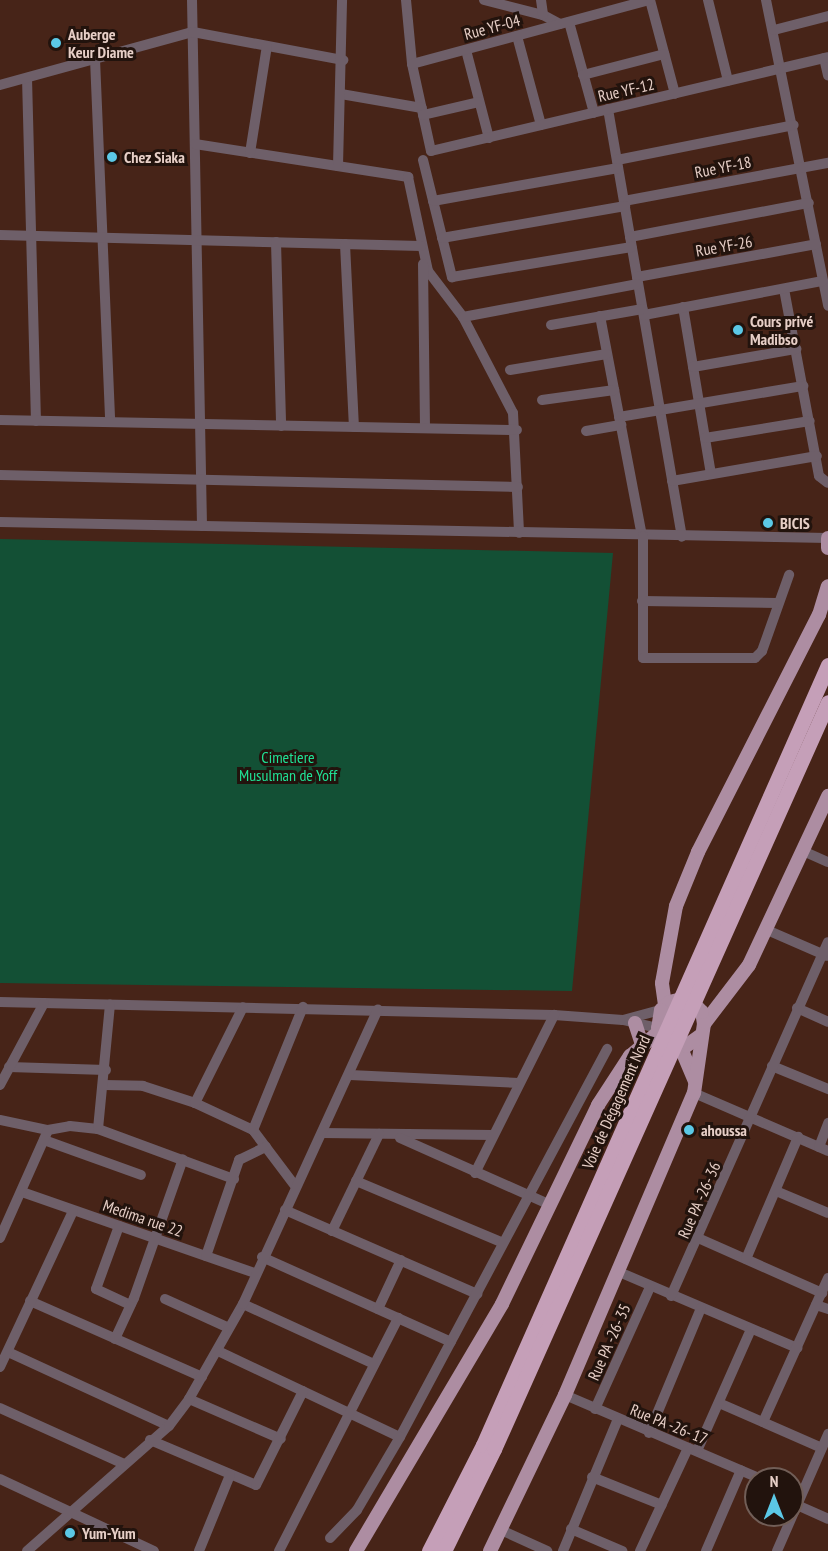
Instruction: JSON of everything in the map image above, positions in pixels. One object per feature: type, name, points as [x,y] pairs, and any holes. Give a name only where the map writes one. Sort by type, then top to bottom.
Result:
[{"type":"highway","name":"Voie de Dégagement Nord","points":[[429,1551],[488,1434],[828,665]]},
{"type":"highway","name":"Voie de Dégagement Nord","points":[[444,1551],[495,1449],[828,702]]},
{"type":"main road","points":[[695,1088],[666,1037],[667,1005],[662,983],[676,906],[698,852],[819,615],[828,586]]},
{"type":"main road","points":[[356,1551],[502,1305],[548,1204],[598,1105],[630,1056],[642,1045],[666,1037],[692,1043],[731,990],[767,930],[828,796]]},
{"type":"main road","points":[[698,1007],[731,990]]},
{"type":"main road","points":[[490,1551],[565,1395],[695,1088],[702,1029],[698,1007],[688,1000],[667,1005]]},
{"type":"main road","points":[[629,1022],[642,1045]]},
{"type":"main road","points":[[630,1056],[666,1037]]},
{"type":"main road","points":[[349,1551],[363,1537]]},
{"type":"street","points":[[192,0],[202,526]]},
{"type":"street","points":[[338,166],[343,60],[342,0]]},
{"type":"street","points":[[406,0],[412,64],[422,111],[433,201],[452,277],[631,242],[808,203]]},
{"type":"street","points":[[485,0],[543,15],[564,23],[594,113]]},
{"type":"street","points":[[541,0],[543,15]]},
{"type":"street","points":[[650,0],[675,94]]},
{"type":"street","name":"Rue YF-04","points":[[412,64],[650,0]]},
{"type":"street","points":[[708,0],[728,81]]},
{"type":"street","points":[[766,0],[783,68],[816,244],[824,265],[823,281],[828,306]]},
{"type":"street","points":[[774,30],[828,16]]},
{"type":"street","points":[[0,85],[193,32],[343,60]]},
{"type":"street","points":[[517,36],[541,125]]},
{"type":"street","points":[[249,153],[267,46]]},
{"type":"street","points":[[466,50],[489,138]]},
{"type":"street","points":[[583,75],[664,54]]},
{"type":"street","points":[[826,57],[828,76]]},
{"type":"street","name":"Rue YF-12","points":[[427,156],[541,125],[826,57]]},
{"type":"street","points":[[95,59],[110,422]]},
{"type":"street","points":[[27,78],[36,421]]},
{"type":"street","points":[[342,94],[422,111],[479,102]]},
{"type":"street","points":[[608,110],[682,537]]},
{"type":"street","points":[[433,201],[618,164],[794,125]]},
{"type":"street","points":[[195,144],[408,177]]},
{"type":"street","points":[[408,177],[427,156]]},
{"type":"street","name":"Rue YF-18","points":[[442,238],[828,163]]},
{"type":"street","points":[[408,177],[428,271],[463,317],[513,413],[517,430],[519,533]]},
{"type":"street","points":[[0,236],[345,244],[422,249]]},
{"type":"street","points":[[276,242],[281,426]]},
{"type":"street","points":[[345,244],[354,427]]},
{"type":"street","name":"Rue YF-26","points":[[463,317],[816,244]]},
{"type":"street","points":[[422,249],[425,429]]},
{"type":"street","points":[[550,325],[600,316],[683,307],[823,281]]},
{"type":"street","points":[[784,289],[819,476],[828,483]]},
{"type":"street","points":[[683,307],[711,474]]},
{"type":"street","points":[[600,316],[643,536],[642,658],[747,660],[762,651],[777,603],[789,575]]},
{"type":"street","points":[[693,367],[796,349]]},
{"type":"street","points":[[510,370],[607,354]]},
{"type":"street","points":[[586,431],[660,410],[803,387]]},
{"type":"street","points":[[542,400],[614,390]]},
{"type":"street","points":[[0,420],[517,430]]},
{"type":"street","points":[[705,438],[810,421]]},
{"type":"street","points":[[672,481],[817,456]]},
{"type":"street","points":[[0,475],[518,487]]},
{"type":"street","points":[[0,522],[826,542]]},
{"type":"street","points":[[642,601],[777,603]]},
{"type":"street","points":[[803,851],[828,862]]},
{"type":"street","points":[[767,930],[825,956]]},
{"type":"street","name":"Rue PA -26- 36","points":[[671,1296],[753,1116],[797,1008],[825,956],[828,942]]},
{"type":"street","points":[[0,1002],[303,1007],[554,1015],[629,1022],[666,1037]]},
{"type":"street","points":[[0,1085],[44,1003]]},
{"type":"street","points":[[98,1129],[106,1070],[110,1005]]},
{"type":"street","points":[[629,1022],[667,1005]]},
{"type":"street","points":[[195,1103],[243,1007]]},
{"type":"street","points":[[253,1130],[303,1007]]},
{"type":"street","points":[[797,1008],[828,1022]]},
{"type":"street","points":[[27,1551],[122,1463],[169,1426],[189,1399],[243,1304],[254,1274],[350,1076],[378,1009]]},
{"type":"street","points":[[475,1173],[554,1015]]},
{"type":"street","points":[[330,1538],[357,1510],[400,1437],[477,1294],[501,1242],[529,1195],[607,1049]]},
{"type":"street","points":[[772,1066],[828,1089]]},
{"type":"street","points":[[9,1067],[106,1070]]},
{"type":"street","points":[[350,1076],[519,1083]]},
{"type":"street","points":[[104,1085],[143,1086],[195,1103],[253,1130],[296,1187]]},
{"type":"street","points":[[695,1088],[823,1149],[828,1123]]},
{"type":"street","points":[[0,1120],[46,1135],[141,1175]]},
{"type":"street","points":[[0,1238],[46,1135],[70,1126],[98,1129],[234,1179]]},
{"type":"street","points":[[322,1133],[493,1135]]},
{"type":"street","points":[[332,1231],[379,1134]]},
{"type":"street","points":[[394,1135],[548,1204]]},
{"type":"street","points":[[746,1259],[798,1137]]},
{"type":"street","points":[[206,1256],[239,1160],[266,1147]]},
{"type":"street","points":[[115,1339],[131,1305],[183,1159]]},
{"type":"street","points":[[356,1181],[501,1242]]},
{"type":"street","points":[[776,1191],[828,1213]]},
{"type":"street","name":"Medima rue 22","points":[[22,1192],[254,1274]]},
{"type":"street","points":[[285,1210],[477,1294]]},
{"type":"street","points":[[0,1367],[73,1211]]},
{"type":"street","points":[[119,1226],[96,1289],[131,1305]]},
{"type":"street","points":[[698,1238],[822,1293]]},
{"type":"street","points":[[262,1257],[450,1342]]},
{"type":"street","points":[[378,1309],[401,1260]]},
{"type":"street","points":[[619,1272],[797,1348]]},
{"type":"street","points":[[763,1422],[828,1278]]},
{"type":"street","name":"Rue PA -26- 35","points":[[595,1409],[650,1287]]},
{"type":"street","points":[[165,1299],[229,1328]]},
{"type":"street","points":[[30,1301],[202,1377]]},
{"type":"street","points":[[243,1304],[374,1364]]},
{"type":"street","points":[[816,1305],[828,1309]]},
{"type":"street","points":[[649,1433],[701,1308]]},
{"type":"street","points":[[279,1551],[398,1318]]},
{"type":"street","points":[[640,1551],[662,1504],[718,1403],[751,1329]]},
{"type":"street","points":[[218,1351],[400,1437]]},
{"type":"street","points":[[8,1352],[169,1426]]},
{"type":"street","points":[[150,1440],[256,1485],[303,1391]]},
{"type":"street","name":"Rue PA -26- 17","points":[[565,1395],[649,1433],[744,1471]]},
{"type":"street","points":[[189,1399],[281,1439]]},
{"type":"street","points":[[718,1403],[822,1448]]},
{"type":"street","points":[[0,1408],[122,1463]]},
{"type":"street","points":[[563,1551],[618,1419]]},
{"type":"street","points":[[804,1483],[828,1434]]},
{"type":"street","points":[[817,1459],[828,1463]]},
{"type":"street","points":[[706,1551],[741,1470]]},
{"type":"street","points":[[199,1551],[230,1475]]},
{"type":"street","points":[[592,1477],[662,1504]]},
{"type":"street","points":[[0,1479],[154,1551]]},
{"type":"street","points":[[804,1503],[828,1519]]},
{"type":"street","points":[[777,1551],[786,1527]]},
{"type":"street","points":[[501,1530],[547,1551]]},
{"type":"street","points":[[572,1530],[622,1551]]},
{"type":"green space","name":"Cimetiere Musulman de Yoff","points":[[0,539],[613,553],[572,991],[0,983]]},
{"type":"place","name":"Auberge Keur Diame","points":[[56,43]]},
{"type":"place","name":"Chez Siaka","points":[[112,157]]},
{"type":"place","name":"Cours privé Madibso","points":[[738,330]]},
{"type":"place","name":"BICIS","points":[[768,523]]},
{"type":"place","name":"ahoussa","points":[[689,1130]]},
{"type":"place","name":"Yum-Yum","points":[[70,1533]]}]
